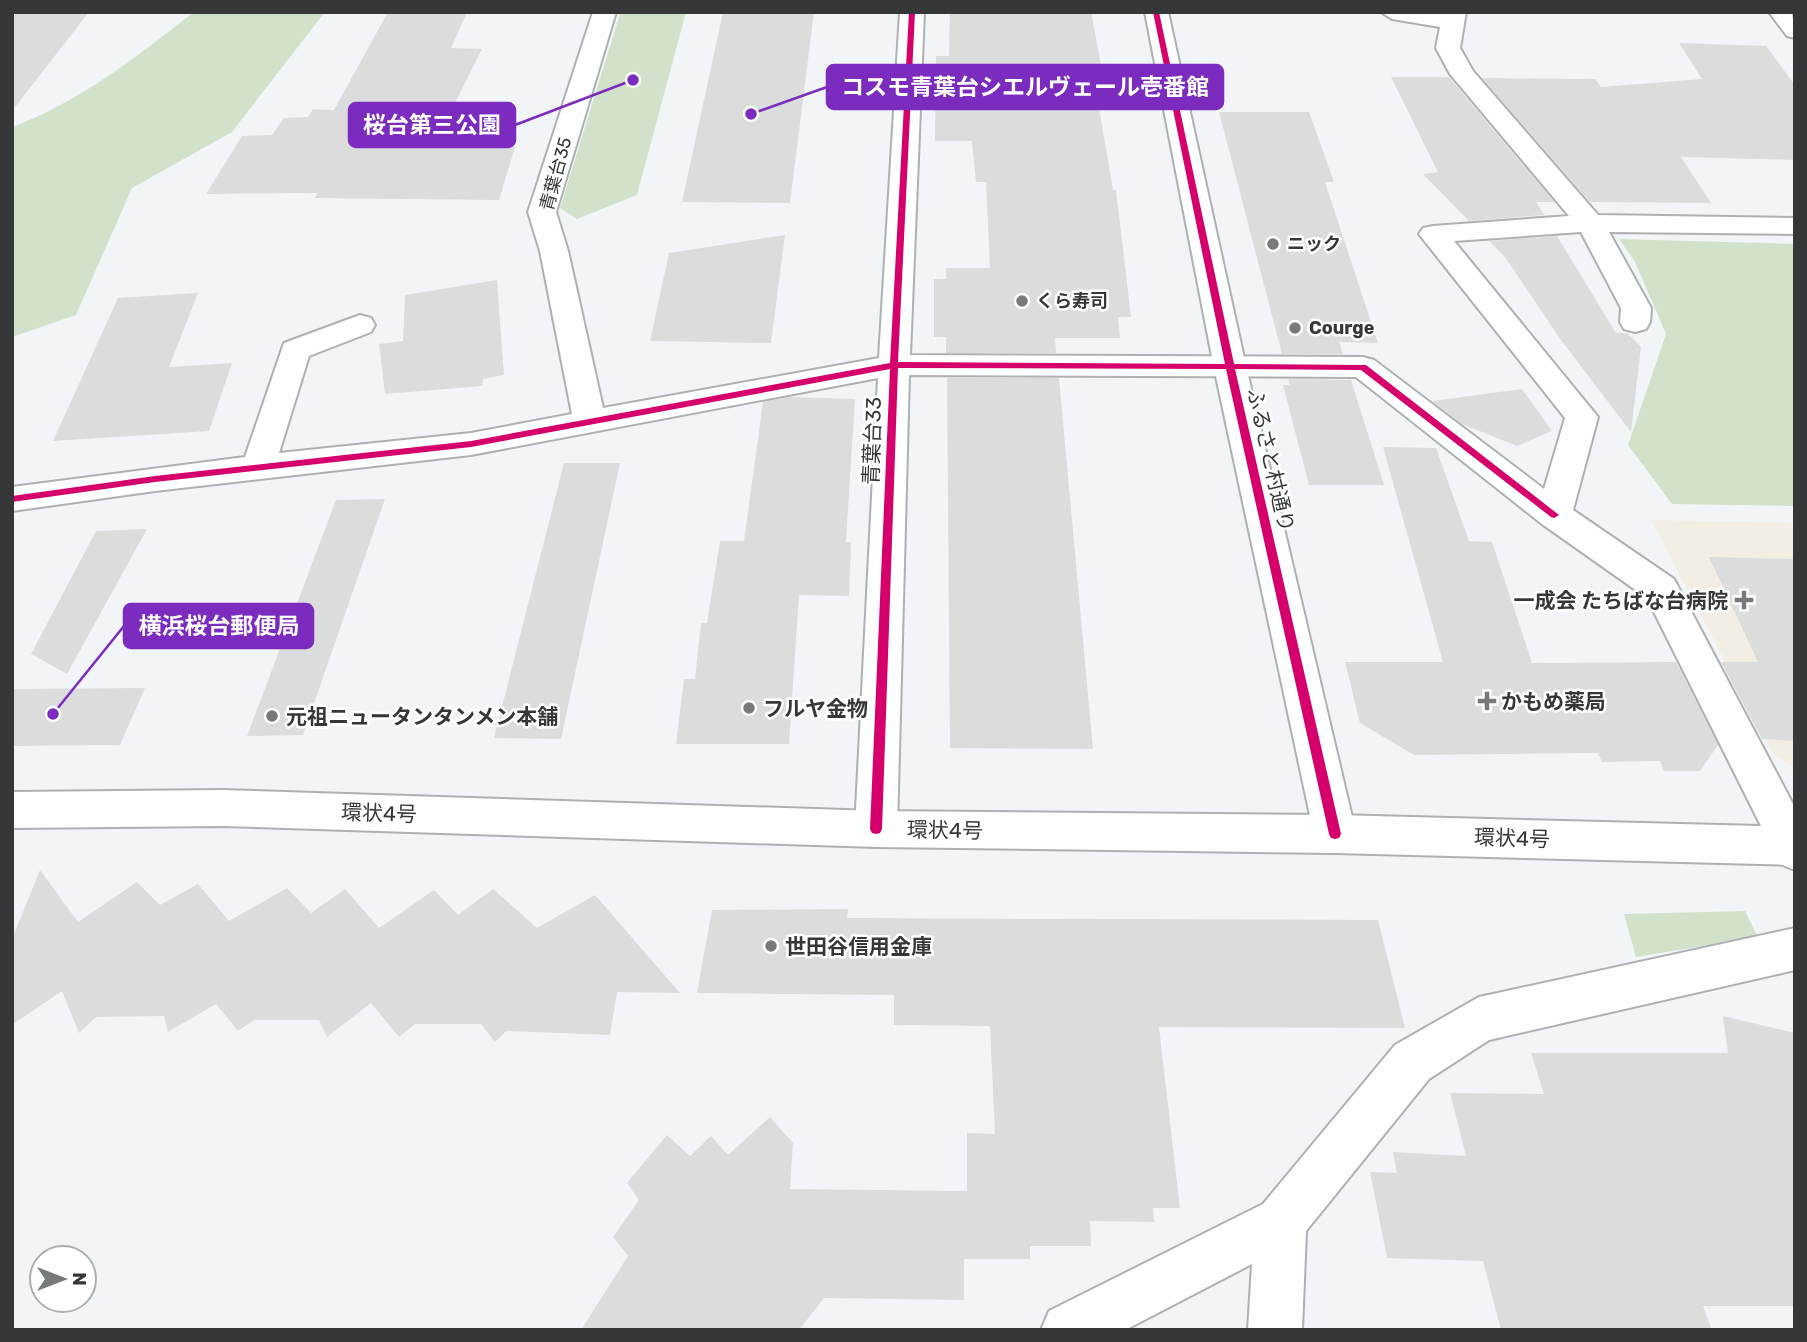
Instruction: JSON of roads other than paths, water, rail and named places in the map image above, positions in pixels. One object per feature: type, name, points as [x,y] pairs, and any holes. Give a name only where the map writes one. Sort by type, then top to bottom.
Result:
[{"type":"street","name":"青葉台35","points":[[589,420],[554,251],[542,212],[605,12]]},
{"type":"street","name":"青葉台33","points":[[876,829],[894,365],[912,12]]},
{"type":"street","name":"ふるさと村通り","points":[[1156,12],[1230,367],[1335,834]]},
{"type":"street","points":[[1392,12],[1454,17],[1448,48],[1462,74],[1590,223],[1636,308],[1635,322]]},
{"type":"street","points":[[1780,12],[1795,32]]},
{"type":"street","points":[[1554,515],[1582,417],[1433,234],[1590,223],[1795,226]]},
{"type":"street","points":[[258,468],[295,350],[360,325]]},
{"type":"street","points":[[12,499],[471,444],[894,365],[1363,367],[1554,515],[1661,589],[1794,847]]},
{"type":"street","name":"環状4号","points":[[12,810],[223,808],[876,829],[1335,834],[1794,847]]},
{"type":"street","points":[[1068,1330],[1281,1222],[1412,1062],[1479,1020],[1795,949]]},
{"type":"street","points":[[1275,1330],[1281,1222]]},
{"type":"place","name":"桜台第三公園","points":[[633,80]]},
{"type":"place","name":"コスモ青葉台シエルヴェール壱番館","points":[[751,114]]},
{"type":"place","name":"ニック","points":[[1273,244]]},
{"type":"place","name":"くら寿司","points":[[1022,301]]},
{"type":"place","name":"Courge","points":[[1295,328]]},
{"type":"place","name":"一成会 たちばな台病院","points":[[1744,600]]},
{"type":"place","name":"かもめ薬局","points":[[1487,701]]},
{"type":"place","name":"フルヤ金物","points":[[749,708]]},
{"type":"place","name":"横浜桜台郵便局","points":[[53,714]]},
{"type":"place","name":"元祖ニュータンタンメン本舗","points":[[272,716]]},
{"type":"place","name":"世田谷信用金庫","points":[[771,946]]}]
